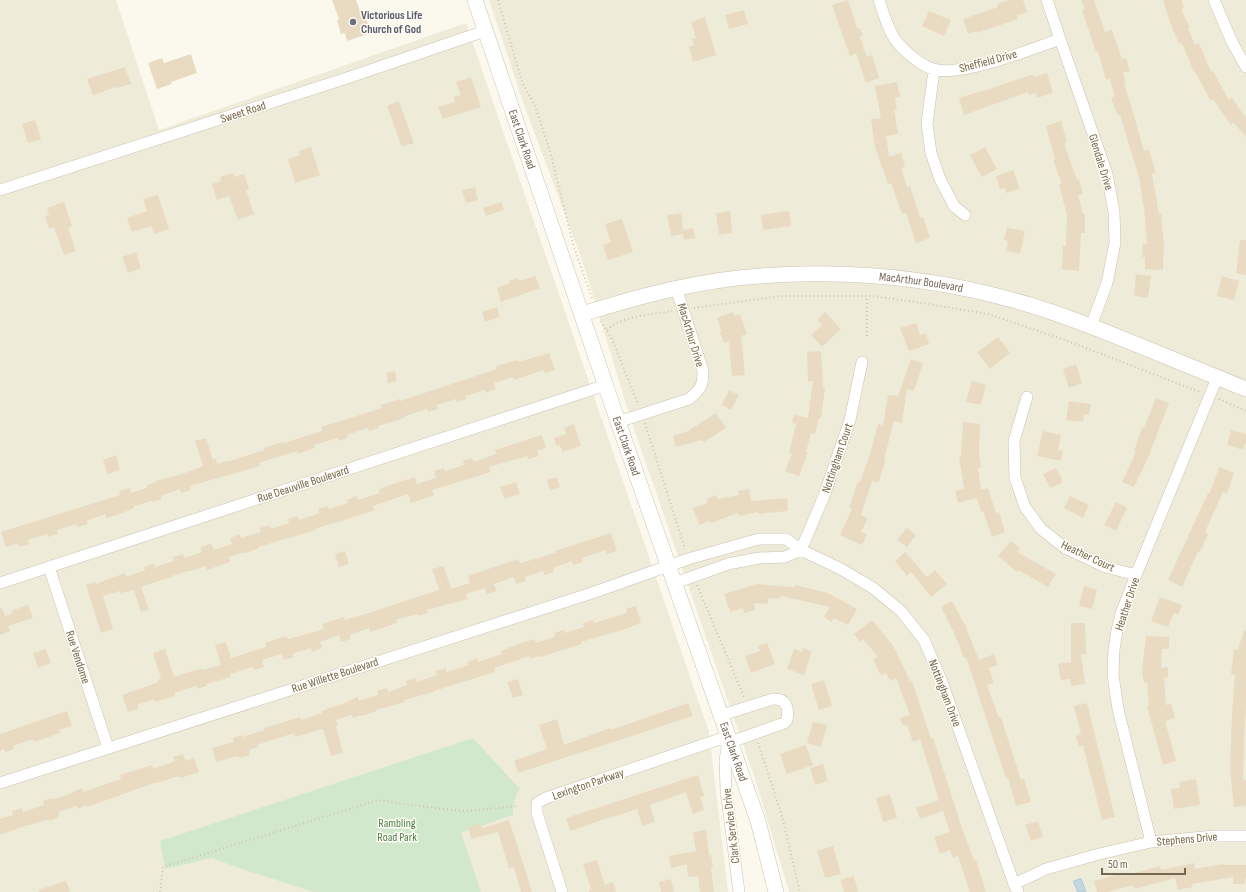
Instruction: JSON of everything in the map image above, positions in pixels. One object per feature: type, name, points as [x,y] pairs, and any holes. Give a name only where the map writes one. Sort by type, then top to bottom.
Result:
[{"type":"main road","name":"East Clark Road","points":[[475,0],[618,422],[758,821],[776,892]]},
{"type":"main road","name":"MacArthur Boulevard","points":[[582,314],[635,297],[676,288],[760,276],[809,274],[894,278],[957,287],[1032,305],[1091,326],[1246,390]]},
{"type":"street","points":[[879,0],[884,16],[896,41],[922,64],[934,70],[927,124],[931,152],[940,179],[954,206],[965,215]]},
{"type":"street","name":"Glendale Drive","points":[[1047,0],[1108,174],[1114,212],[1115,243],[1107,283],[1091,326]]},
{"type":"street","points":[[1214,0],[1232,42],[1246,67]]},
{"type":"street","name":"Sweet Road","points":[[0,190],[347,78],[485,31]]},
{"type":"street","name":"Sheffield Drive","points":[[934,70],[958,70],[990,63],[1060,40]]},
{"type":"street","name":"MacArthur Drive","points":[[618,422],[689,399],[699,391],[703,382],[703,371],[676,288]]},
{"type":"street","name":"Nottingham Court","points":[[801,550],[824,496],[850,420],[862,362]]},
{"type":"street","name":"Heather Drive","points":[[1151,842],[1118,709],[1113,675],[1114,650],[1122,611],[1217,378]]},
{"type":"street","name":"Rue Deauville Boulevard","points":[[0,583],[606,384]]},
{"type":"street","name":"Heather Court","points":[[1027,397],[1014,440],[1015,478],[1025,507],[1042,529],[1065,548],[1106,566],[1136,575]]},
{"type":"street","name":"Nottingham Drive","points":[[669,565],[759,539],[786,539],[801,550],[841,569],[873,588],[901,612],[924,640],[942,682],[1016,888]]},
{"type":"street","points":[[675,583],[728,564],[759,558],[785,557],[801,550]]},
{"type":"street","name":"Rue Willette Boulevard","points":[[0,783],[592,593],[669,565]]},
{"type":"street","name":"Rue Vendome","points":[[49,567],[108,748]]},
{"type":"street","points":[[722,715],[779,698],[785,702],[789,711],[787,720],[784,722],[755,734],[730,740]]},
{"type":"street","name":"Lexington Parkway","points":[[562,892],[537,813],[537,803],[546,798],[730,740]]},
{"type":"street","name":"Clark Service Drive","points":[[730,740],[725,760],[726,790],[739,892]]},
{"type":"street","name":"Stephens Drive","points":[[1016,888],[1046,869],[1099,854],[1151,842],[1215,836],[1246,836]]},
{"type":"path","points":[[498,0],[522,82],[535,106],[550,151],[573,244],[602,325],[612,339],[642,414],[688,559]]},
{"type":"path","points":[[607,330],[622,320],[781,296],[867,296],[916,302],[988,314],[1065,340],[1209,395],[1246,411]]},
{"type":"path","points":[[867,296],[867,336]]},
{"type":"path","points":[[694,576],[748,706]]},
{"type":"path","points":[[755,734],[782,814],[800,892]]},
{"type":"path","points":[[160,892],[163,867],[378,800],[467,811],[518,806]]},
{"type":"shaded area","points":[[0,0],[116,0],[159,130],[466,23],[709,732],[728,892],[481,892],[460,832],[513,815],[513,805],[516,794],[473,738],[165,869],[212,858],[313,892],[0,892]]},
{"type":"shaded area","points":[[489,0],[1246,0],[1246,892],[789,892],[756,782],[631,420],[582,260],[524,105]]},
{"type":"green space","name":"Rambling Road Park","points":[[473,738],[520,789],[514,802],[513,815],[461,833],[481,892],[313,892],[212,858],[165,869],[160,841]]},
{"type":"water","points":[[1081,879],[1086,892],[1078,892],[1074,881]]},
{"type":"building","name":"Victorious Life Church of God","points":[[332,0],[356,0],[360,11],[363,10],[368,24],[366,25],[368,34],[347,41],[345,33],[341,34],[337,20],[339,19]]},
{"type":"building","points":[[848,0],[857,28],[860,28],[863,36],[860,37],[867,57],[872,55],[879,78],[866,83],[856,53],[850,56],[832,5]]},
{"type":"building","points":[[1009,0],[1023,0],[1027,12],[1017,15],[1018,19],[977,33],[976,31],[968,34],[963,19],[998,7],[997,4]]},
{"type":"building","points":[[1081,0],[1094,0],[1105,32],[1112,30],[1122,59],[1126,58],[1130,71],[1123,73],[1126,83],[1124,84],[1144,151],[1149,150],[1156,173],[1152,174],[1159,214],[1161,214],[1164,245],[1163,270],[1145,269],[1145,257],[1142,257],[1143,243],[1147,244],[1144,205],[1139,177],[1120,115],[1118,116],[1111,98],[1115,97],[1110,79],[1106,80],[1098,51],[1096,52],[1082,10],[1085,9]]},
{"type":"building","points":[[1163,0],[1181,0],[1184,8],[1181,9],[1190,28],[1188,29],[1195,45],[1199,43],[1211,72],[1213,71],[1229,100],[1232,98],[1246,118],[1246,137],[1234,123],[1231,125],[1213,99],[1210,100],[1195,71],[1194,72],[1182,43],[1179,44]]},
{"type":"building","points":[[744,10],[748,24],[729,29],[725,15]]},
{"type":"building","points":[[929,11],[951,20],[944,36],[922,26]]},
{"type":"building","points":[[705,17],[716,55],[693,62],[689,47],[694,45],[692,39],[696,38],[691,22]]},
{"type":"building","points":[[191,54],[197,73],[171,82],[172,84],[157,89],[148,63],[162,58],[164,63]]},
{"type":"building","points":[[125,67],[131,84],[116,87],[93,95],[87,79]]},
{"type":"building","points":[[1047,73],[1053,93],[1037,98],[1036,93],[1029,95],[1028,92],[964,115],[959,98],[1033,74],[1033,77]]},
{"type":"building","points":[[471,77],[481,107],[443,119],[438,107],[455,102],[453,97],[461,95],[456,82]]},
{"type":"building","points":[[897,82],[900,97],[895,98],[897,110],[894,110],[898,134],[886,136],[889,157],[901,153],[905,167],[901,168],[907,187],[910,186],[920,218],[923,217],[930,238],[916,243],[906,213],[902,214],[891,183],[888,184],[875,147],[871,119],[881,118],[875,86]]},
{"type":"building","points":[[399,101],[414,143],[402,147],[387,106]]},
{"type":"building","points":[[35,120],[41,139],[28,143],[22,124]]},
{"type":"building","points":[[1061,121],[1067,142],[1064,143],[1077,180],[1079,179],[1083,194],[1078,195],[1083,214],[1085,214],[1085,233],[1081,233],[1079,271],[1062,269],[1063,246],[1066,246],[1067,215],[1059,185],[1062,184],[1053,160],[1055,159],[1046,126]]},
{"type":"building","points":[[311,147],[320,175],[295,183],[288,159],[300,155],[299,151]]},
{"type":"building","points":[[985,147],[997,169],[982,177],[970,155]]},
{"type":"building","points":[[1013,170],[1020,189],[1006,193],[1005,188],[1000,189],[996,176]]},
{"type":"building","points":[[233,173],[234,177],[244,174],[249,189],[246,190],[254,214],[238,220],[229,196],[217,200],[212,184],[221,181],[220,177]]},
{"type":"building","points":[[475,187],[478,200],[466,203],[462,190]]},
{"type":"building","points":[[158,195],[169,229],[154,234],[151,226],[132,232],[127,218],[147,211],[143,199]]},
{"type":"building","points":[[64,202],[72,226],[68,228],[76,251],[64,255],[54,227],[49,229],[45,217],[49,215],[47,208]]},
{"type":"building","points":[[501,202],[504,210],[486,216],[483,208]]},
{"type":"building","points":[[730,211],[732,233],[719,235],[716,213]]},
{"type":"building","points":[[789,211],[791,226],[763,230],[761,215]]},
{"type":"building","points":[[681,213],[683,230],[693,228],[695,238],[684,240],[683,234],[671,236],[667,215]]},
{"type":"building","points":[[622,219],[633,252],[608,260],[603,245],[611,242],[605,224]]},
{"type":"building","points":[[1007,228],[1025,231],[1020,254],[1006,251],[1008,241],[1004,240]]},
{"type":"building","points":[[1240,240],[1246,240],[1246,275],[1236,273]]},
{"type":"building","points":[[136,252],[141,268],[128,273],[122,257]]},
{"type":"building","points":[[1136,274],[1151,276],[1148,298],[1134,296]]},
{"type":"building","points":[[535,276],[540,288],[501,302],[497,288],[518,278],[519,281]]},
{"type":"building","points":[[1222,276],[1239,281],[1234,300],[1217,296]]},
{"type":"building","points":[[497,307],[500,317],[485,322],[482,312]]},
{"type":"building","points":[[733,312],[735,316],[740,314],[747,334],[741,336],[745,375],[732,376],[729,341],[724,343],[717,318]]},
{"type":"building","points":[[825,312],[841,329],[822,347],[811,335],[822,325],[817,320]]},
{"type":"building","points":[[916,323],[920,335],[926,333],[929,344],[909,351],[900,328]]},
{"type":"building","points":[[998,337],[1010,353],[990,369],[977,352]]},
{"type":"building","points":[[821,351],[823,387],[825,388],[821,418],[819,418],[815,434],[811,433],[806,452],[808,452],[799,476],[785,471],[792,454],[789,453],[796,424],[792,423],[794,415],[808,418],[813,381],[808,381],[807,352]]},
{"type":"building","points":[[549,353],[555,370],[545,373],[544,370],[514,380],[513,377],[494,383],[496,389],[486,393],[485,390],[465,396],[466,399],[456,402],[456,399],[437,405],[438,409],[428,412],[427,409],[405,416],[405,418],[378,426],[379,428],[369,431],[368,428],[347,435],[348,438],[338,441],[338,438],[314,445],[315,448],[297,454],[297,451],[259,463],[260,466],[190,486],[191,490],[181,493],[180,489],[161,496],[162,499],[134,506],[134,508],[117,515],[106,518],[105,514],[86,521],[88,524],[78,527],[76,524],[57,530],[58,534],[48,537],[47,534],[28,540],[29,544],[19,547],[18,543],[6,547],[1,532],[120,495],[119,491],[130,488],[131,493],[147,488],[147,485],[156,481],[203,466],[195,441],[206,438],[213,460],[216,459],[217,464],[227,462],[265,450],[264,448],[322,431],[321,427],[382,408],[381,405],[400,399],[400,401],[497,369],[496,366],[518,360],[519,362]]},
{"type":"building","points":[[911,359],[923,363],[914,391],[907,389],[902,423],[894,421],[884,459],[886,460],[878,483],[872,481],[861,515],[868,518],[861,532],[867,534],[862,545],[840,535],[852,509],[849,508],[858,481],[860,482],[870,454],[878,424],[883,425],[888,395],[898,396]]},
{"type":"building","points":[[1076,364],[1082,383],[1069,388],[1063,369]]},
{"type":"building","points":[[395,371],[397,381],[388,384],[386,373]]},
{"type":"building","points":[[972,381],[986,385],[981,405],[966,402]]},
{"type":"building","points":[[729,390],[739,395],[731,410],[722,405]]},
{"type":"building","points":[[1156,398],[1169,403],[1148,458],[1134,487],[1122,482],[1136,452],[1134,451],[1142,427],[1144,428]]},
{"type":"building","points":[[1069,401],[1091,404],[1089,415],[1084,414],[1083,422],[1066,420]]},
{"type":"building","points":[[716,413],[726,428],[704,442],[702,440],[676,447],[673,436],[688,431]]},
{"type":"building","points":[[963,422],[980,424],[979,452],[981,467],[978,468],[981,490],[988,488],[996,513],[999,512],[1005,532],[992,537],[983,511],[981,512],[977,498],[958,503],[955,491],[964,488],[959,457],[961,457]]},
{"type":"building","points":[[574,424],[581,446],[562,452],[560,445],[557,447],[554,438],[566,434],[564,428]]},
{"type":"building","points":[[1231,430],[1246,434],[1246,444],[1243,450],[1227,445]]},
{"type":"building","points":[[1043,431],[1061,435],[1058,450],[1063,451],[1061,461],[1037,456]]},
{"type":"building","points":[[542,435],[546,448],[537,451],[539,456],[528,459],[527,456],[489,467],[491,472],[432,490],[434,495],[411,503],[408,494],[373,506],[375,510],[315,529],[316,530],[258,547],[259,548],[246,553],[245,552],[229,557],[230,562],[207,570],[206,566],[143,586],[141,587],[149,610],[141,612],[134,590],[120,593],[120,591],[103,596],[113,629],[101,633],[86,585],[95,582],[96,584],[125,573],[126,577],[145,570],[144,567],[154,563],[155,567],[174,561],[173,557],[183,554],[184,558],[202,552],[200,547],[211,544],[214,550],[232,544],[230,538],[240,534],[241,538],[261,532],[260,528],[270,525],[271,529],[289,523],[288,519],[297,516],[299,520],[319,513],[318,509],[328,506],[329,509],[348,503],[347,500],[356,496],[358,500],[380,493],[379,490],[384,487],[415,477],[417,484],[436,478],[434,471],[444,468],[445,471],[464,465],[463,461],[472,458],[474,462],[496,454],[495,450]]},
{"type":"building","points":[[116,455],[120,470],[108,474],[103,460]]},
{"type":"building","points":[[1219,467],[1234,473],[1227,493],[1223,492],[1205,532],[1208,534],[1200,552],[1198,551],[1182,587],[1168,580],[1208,493],[1210,493]]},
{"type":"building","points":[[1056,468],[1062,479],[1062,483],[1050,488],[1043,474]]},
{"type":"building","points":[[557,477],[560,487],[550,490],[547,480]]},
{"type":"building","points":[[516,482],[520,494],[505,499],[500,487]]},
{"type":"building","points":[[749,489],[751,501],[787,498],[788,511],[758,514],[758,512],[739,516],[738,513],[711,523],[710,521],[699,525],[693,508],[708,503],[707,499],[716,495],[718,499],[739,495],[738,491]]},
{"type":"building","points":[[1070,496],[1089,505],[1083,518],[1064,508]]},
{"type":"building","points":[[1116,502],[1127,508],[1116,531],[1104,525]]},
{"type":"building","points":[[907,528],[916,535],[907,547],[897,540]]},
{"type":"building","points":[[611,533],[617,551],[607,554],[606,550],[582,558],[583,562],[573,565],[572,561],[553,568],[554,572],[544,575],[543,571],[525,577],[526,581],[516,584],[514,577],[494,584],[497,591],[487,594],[485,588],[466,594],[468,599],[427,610],[428,613],[418,616],[417,614],[396,620],[397,623],[370,632],[369,628],[350,635],[351,639],[341,642],[339,635],[320,642],[322,648],[312,652],[311,648],[292,654],[294,657],[284,660],[282,654],[262,660],[264,667],[254,670],[253,667],[230,674],[231,677],[206,684],[207,686],[197,689],[196,686],[174,693],[175,696],[155,702],[155,699],[137,705],[138,709],[128,712],[122,695],[159,682],[158,680],[161,679],[153,653],[165,649],[174,677],[192,671],[202,670],[221,665],[215,645],[226,642],[231,658],[266,647],[265,643],[286,636],[288,639],[324,629],[322,624],[344,617],[345,620],[439,590],[432,569],[444,566],[451,589],[470,583],[468,576],[519,559],[520,563],[539,558],[556,552],[555,551]]},
{"type":"building","points":[[1011,541],[1020,548],[1017,552],[1056,574],[1048,587],[1018,570],[1017,572],[998,556]]},
{"type":"building","points":[[345,551],[349,564],[339,567],[335,554]]},
{"type":"building","points":[[905,552],[927,577],[935,570],[947,584],[931,597],[911,572],[907,576],[895,561]]},
{"type":"building","points":[[757,584],[795,587],[795,585],[828,593],[857,609],[848,625],[834,618],[832,622],[824,617],[830,607],[781,596],[780,599],[768,598],[768,604],[754,603],[755,610],[744,613],[743,608],[730,612],[724,594]]},
{"type":"building","points":[[1084,586],[1097,590],[1092,609],[1079,606]]},
{"type":"building","points":[[1160,597],[1182,605],[1178,615],[1174,613],[1168,627],[1151,621]]},
{"type":"building","points":[[952,601],[965,625],[979,660],[994,654],[998,665],[989,668],[994,683],[987,685],[999,718],[1001,717],[1021,780],[1024,779],[1031,802],[1016,806],[1008,778],[1006,778],[966,657],[964,658],[941,607]]},
{"type":"building","points":[[28,605],[33,618],[8,626],[10,631],[0,635],[0,608],[2,608],[5,616],[12,614],[11,611]]},
{"type":"building","points":[[636,606],[641,623],[632,627],[581,642],[582,644],[540,657],[530,659],[529,656],[494,668],[495,672],[404,700],[405,702],[376,710],[363,716],[353,718],[352,715],[336,720],[338,726],[336,726],[343,753],[331,756],[323,729],[295,737],[294,733],[257,745],[258,747],[249,750],[250,755],[239,758],[238,756],[216,762],[212,748],[234,742],[233,738],[242,735],[243,737],[265,730],[264,728],[300,717],[301,720],[322,713],[321,711],[358,697],[359,701],[378,695],[377,691],[387,688],[388,692],[407,685],[406,681],[416,678],[417,682],[437,675],[436,671],[446,668],[447,672],[468,665],[467,662],[477,658],[478,662],[502,654],[501,651],[518,644],[535,639],[536,643],[555,637],[554,633],[564,630],[565,633],[584,627],[583,623],[593,620],[594,623],[627,613],[626,609]]},
{"type":"building","points":[[872,620],[894,647],[910,681],[912,681],[931,739],[933,738],[962,828],[974,861],[976,860],[986,892],[970,892],[958,856],[953,858],[950,850],[940,854],[934,837],[950,832],[943,811],[920,819],[916,808],[939,800],[920,739],[913,742],[907,725],[903,726],[900,718],[910,715],[896,678],[890,681],[886,673],[881,676],[873,659],[878,657],[863,639],[860,642],[854,634]]},
{"type":"building","points":[[1071,623],[1085,623],[1086,654],[1081,654],[1085,684],[1071,686],[1070,679],[1061,680],[1058,664],[1071,662]]},
{"type":"building","points":[[1244,630],[1246,630],[1246,707],[1243,780],[1246,780],[1246,806],[1234,807],[1230,769],[1235,675],[1231,674],[1234,649],[1238,650]]},
{"type":"building","points":[[1146,636],[1169,637],[1169,649],[1162,649],[1161,668],[1168,667],[1168,677],[1164,678],[1166,705],[1171,704],[1175,718],[1165,721],[1176,761],[1163,765],[1147,706],[1149,705],[1147,683],[1144,683],[1142,670]]},
{"type":"building","points":[[767,643],[775,664],[751,673],[745,656],[760,651],[758,646]]},
{"type":"building","points":[[803,648],[812,651],[804,675],[787,669],[794,649],[802,652]]},
{"type":"building","points":[[46,649],[51,663],[38,668],[33,653]]},
{"type":"building","points":[[518,679],[523,695],[513,698],[507,682]]},
{"type":"building","points":[[824,680],[832,706],[819,710],[811,684]]},
{"type":"building","points":[[688,703],[693,716],[518,773],[514,761],[547,749],[539,725],[557,719],[564,745],[610,728],[611,730]]},
{"type":"building","points":[[1087,703],[1115,817],[1102,820],[1083,745],[1079,747],[1076,736],[1081,734],[1074,706]]},
{"type":"building","points":[[67,711],[72,726],[59,730],[61,733],[34,742],[33,739],[13,746],[14,749],[5,752],[4,749],[0,751],[0,734]]},
{"type":"building","points":[[813,722],[827,725],[821,747],[807,743]]},
{"type":"building","points":[[806,745],[813,765],[787,774],[780,754]]},
{"type":"building","points":[[183,754],[185,761],[194,758],[199,772],[180,778],[179,776],[157,782],[87,807],[87,805],[77,809],[77,806],[58,812],[59,817],[49,821],[49,819],[27,825],[0,835],[0,819],[13,815],[12,811],[22,808],[23,812],[44,805],[43,801],[51,798],[52,800],[82,788],[83,792],[121,779],[120,775],[152,765],[153,769],[175,761],[173,757]]},
{"type":"building","points":[[823,764],[828,781],[815,785],[810,768]]},
{"type":"building","points":[[698,775],[704,796],[700,797],[704,810],[693,814],[686,792],[650,805],[655,822],[642,826],[637,809],[570,831],[566,818]]},
{"type":"building","points":[[1196,779],[1200,805],[1174,809],[1171,789],[1180,788],[1179,782]]},
{"type":"building","points":[[890,794],[897,818],[883,822],[876,798]]},
{"type":"building","points":[[509,820],[532,892],[521,892],[514,867],[509,868],[498,832],[471,839],[468,827],[481,824],[482,828]]},
{"type":"building","points":[[1038,821],[1043,837],[1031,841],[1025,825]]},
{"type":"building","points":[[706,830],[709,855],[711,855],[713,867],[711,868],[714,892],[700,892],[698,876],[688,877],[687,864],[671,868],[669,856],[696,851],[693,832]]},
{"type":"building","points":[[833,846],[841,874],[825,878],[817,851]]},
{"type":"building","points":[[597,860],[605,885],[613,882],[616,892],[589,892],[591,889],[583,864]]},
{"type":"building","points":[[1194,863],[1195,869],[1223,864],[1246,865],[1245,884],[1233,884],[1233,877],[1192,884],[1193,887],[1178,890],[1175,878],[1135,889],[1134,885],[1107,892],[1097,892],[1094,881],[1123,873],[1124,876],[1160,866],[1161,870]]},
{"type":"building","points":[[854,876],[858,892],[844,892],[841,880]]},
{"type":"building","points":[[671,879],[674,892],[661,892],[659,882]]},
{"type":"building","points":[[66,881],[70,892],[39,892],[38,890]]},
{"type":"place","name":"Victorious Life Church of God","points":[[353,22]]}]
